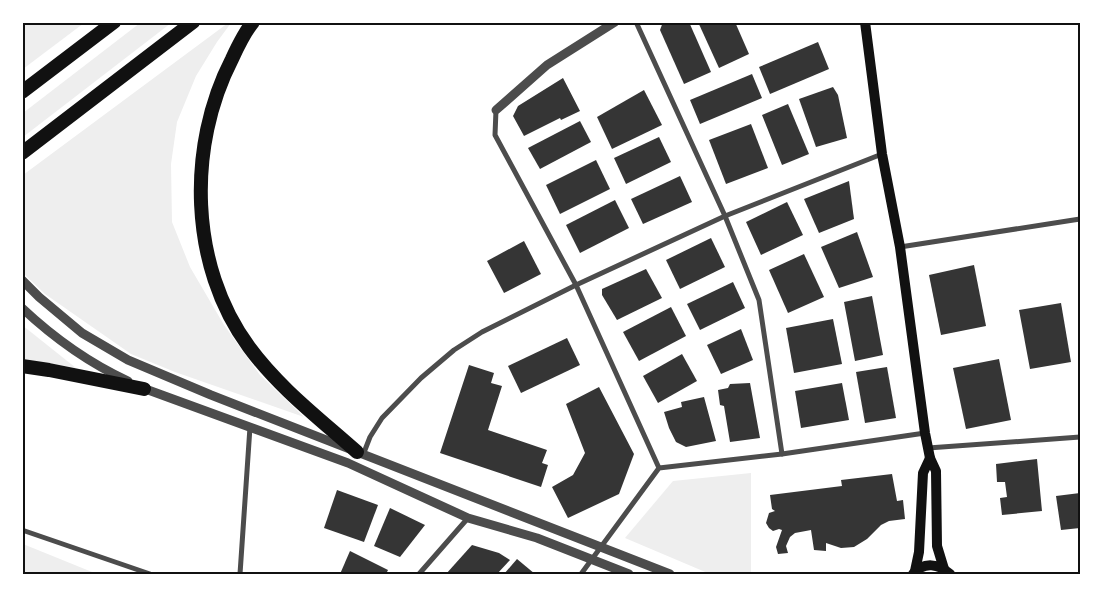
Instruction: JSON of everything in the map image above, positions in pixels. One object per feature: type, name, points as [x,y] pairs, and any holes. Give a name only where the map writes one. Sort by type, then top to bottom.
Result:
[{"type":"highway","points":[[22,92],[114,22]]},
{"type":"highway","points":[[22,153],[193,22]]},
{"type":"highway","points":[[253,22],[239,44],[222,78],[204,145],[201,202],[212,270],[230,315],[248,346],[279,382],[360,454]]},
{"type":"highway","points":[[22,366],[144,389]]},
{"type":"main road","points":[[865,22],[882,154],[900,248],[925,433],[929,453],[936,471],[937,546],[947,572]]},
{"type":"main road","points":[[914,573],[919,552],[923,473],[929,453]]},
{"type":"main road","points":[[914,573],[921,567],[929,565],[937,566],[947,572]]},
{"type":"street","points":[[615,22],[547,65],[496,110],[496,135],[576,285],[659,468]]},
{"type":"street","points":[[636,22],[725,216],[758,300],[782,454]]},
{"type":"street","points":[[360,454],[382,418],[438,362],[482,332],[576,285],[725,216],[882,154]]},
{"type":"street","points":[[900,248],[1080,219]]},
{"type":"street","points":[[22,280],[82,333],[128,360],[154,372],[670,574]]},
{"type":"street","points":[[22,308],[46,330],[96,366],[144,389],[348,463],[468,518],[537,538],[629,574]]},
{"type":"street","points":[[240,574],[250,426]]},
{"type":"street","points":[[581,574],[602,548],[659,468],[782,454],[925,433]]},
{"type":"street","points":[[929,453],[1080,438]]},
{"type":"street","points":[[419,574],[468,518]]},
{"type":"street","points":[[22,530],[150,574]]},
{"type":"shaded area","points":[[23,22],[84,22],[84,23],[23,69]]},
{"type":"shaded area","points":[[140,23],[171,23],[23,137],[23,113]]},
{"type":"shaded area","points":[[228,23],[231,23],[196,76],[177,122],[171,164],[172,222],[190,267],[224,325],[260,375],[304,417],[175,372],[131,354],[45,294],[23,273],[23,175]]},
{"type":"shaded area","points":[[22,325],[76,368],[23,359]]},
{"type":"shaded area","points":[[751,473],[751,574],[710,574],[625,538],[673,481]]},
{"type":"shaded area","points":[[23,544],[97,574],[23,574]]},
{"type":"building","points":[[663,22],[689,22],[711,72],[684,84],[660,30]]},
{"type":"building","points":[[698,22],[735,22],[749,54],[719,68]]},
{"type":"building","points":[[818,42],[829,69],[770,94],[759,67]]},
{"type":"building","points":[[752,74],[762,98],[700,124],[690,100]]},
{"type":"building","points":[[563,78],[580,111],[561,120],[560,118],[524,136],[513,116],[518,106]]},
{"type":"building","points":[[833,87],[838,95],[847,138],[816,147],[799,99]]},
{"type":"building","points":[[644,90],[662,125],[612,149],[597,117]]},
{"type":"building","points":[[788,104],[809,154],[782,165],[762,115]]},
{"type":"building","points":[[580,121],[591,142],[540,169],[528,148]]},
{"type":"building","points":[[751,124],[768,168],[726,184],[709,140]]},
{"type":"building","points":[[659,137],[671,162],[626,184],[614,158]]},
{"type":"building","points":[[596,160],[610,189],[560,214],[546,185]]},
{"type":"building","points":[[680,176],[692,202],[643,224],[631,199]]},
{"type":"building","points":[[849,181],[854,219],[819,233],[804,199]]},
{"type":"building","points":[[615,200],[629,228],[580,253],[566,225]]},
{"type":"building","points":[[787,202],[803,235],[761,255],[746,222]]},
{"type":"building","points":[[857,232],[873,277],[839,288],[821,247]]},
{"type":"building","points":[[711,238],[725,267],[680,289],[666,260]]},
{"type":"building","points":[[524,241],[541,274],[504,293],[487,261]]},
{"type":"building","points":[[804,254],[824,297],[788,313],[769,270]]},
{"type":"building","points":[[974,265],[986,326],[941,335],[929,275]]},
{"type":"building","points":[[646,269],[662,298],[617,320],[602,295],[602,289]]},
{"type":"building","points":[[733,282],[745,308],[700,330],[687,304]]},
{"type":"building","points":[[872,296],[883,355],[855,361],[844,302]]},
{"type":"building","points":[[1061,303],[1071,362],[1030,369],[1019,310]]},
{"type":"building","points":[[671,307],[686,336],[639,361],[623,332]]},
{"type":"building","points":[[833,319],[842,364],[794,373],[786,328]]},
{"type":"building","points":[[741,329],[753,360],[721,374],[707,345]]},
{"type":"building","points":[[567,338],[580,365],[521,393],[508,366]]},
{"type":"building","points":[[682,354],[697,381],[658,403],[643,376]]},
{"type":"building","points":[[999,359],[1011,420],[966,429],[953,368]]},
{"type":"building","points":[[469,365],[494,373],[491,383],[502,386],[488,430],[547,450],[542,463],[548,465],[541,487],[440,453]]},
{"type":"building","points":[[887,367],[896,418],[865,423],[856,372]]},
{"type":"building","points":[[750,383],[760,438],[730,442],[724,406],[720,405],[718,390],[728,388],[730,384]]},
{"type":"building","points":[[842,383],[849,420],[801,428],[795,391]]},
{"type":"building","points":[[599,387],[634,454],[619,494],[568,518],[552,487],[573,475],[585,453],[566,404]]},
{"type":"building","points":[[704,397],[716,441],[686,447],[676,442],[664,412],[682,407],[681,402]]},
{"type":"building","points":[[1037,459],[1042,511],[1002,515],[1000,498],[1007,497],[1005,482],[997,482],[996,464]]},
{"type":"building","points":[[892,474],[897,501],[903,500],[905,519],[889,521],[881,525],[867,539],[854,547],[841,548],[826,543],[826,551],[814,550],[811,530],[795,533],[790,537],[786,546],[788,553],[778,554],[776,547],[782,530],[773,531],[766,523],[769,513],[775,511],[772,509],[770,495],[842,486],[841,480]]},
{"type":"building","points":[[337,490],[378,505],[364,542],[324,528]]},
{"type":"building","points":[[1080,493],[1080,528],[1061,530],[1056,496]]},
{"type":"building","points":[[390,508],[425,525],[400,557],[374,546]]},
{"type":"building","points":[[472,545],[499,553],[510,560],[497,574],[446,574]]},
{"type":"building","points":[[350,551],[388,570],[386,574],[340,574]]},
{"type":"building","points":[[517,559],[535,574],[504,574]]}]
